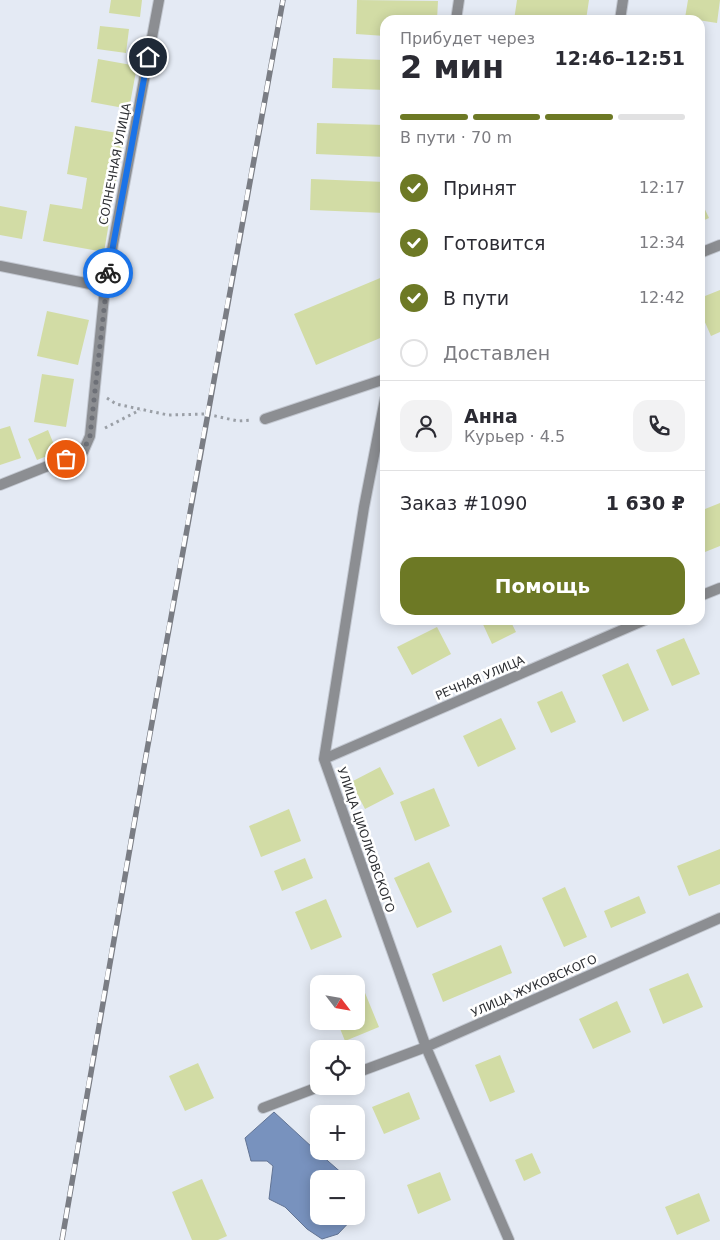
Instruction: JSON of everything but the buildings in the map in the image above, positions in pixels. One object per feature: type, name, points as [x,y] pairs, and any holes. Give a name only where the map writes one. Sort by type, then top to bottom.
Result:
[{"type":"street","name":"СОЛНЕЧНАЯ УЛИЦА","points":[[90,436],[105,287],[159,0]]},
{"type":"street","points":[[457,15],[459,0]]},
{"type":"street","points":[[621,15],[623,0]]},
{"type":"street","points":[[705,251],[720,245]]},
{"type":"street","points":[[0,266],[105,287]]},
{"type":"street","points":[[265,419],[380,381]]},
{"type":"street","name":"УЛИЦА ЦИОЛКОВСКОГО","points":[[380,425],[364,507],[324,759],[426,1047],[509,1240]]},
{"type":"street","points":[[0,485],[83,452],[90,436]]},
{"type":"street","points":[[705,594],[720,588]]},
{"type":"street","name":"РЕЧНАЯ УЛИЦА","points":[[324,759],[633,625]]},
{"type":"street","name":"УЛИЦА ЖУКОВСКОГО","points":[[365,1070],[426,1047],[720,918]]},
{"type":"street","points":[[263,1108],[310,1090]]},
{"type":"path","points":[[116,404],[168,415],[216,415],[238,421],[265,419]]},
{"type":"path","points":[[90,436],[140,410]]},
{"type":"water","points":[[274,1112],[310,1145],[310,1160],[327,1160],[338,1170],[310,1170],[310,1225],[346,1225],[338,1234],[322,1239],[307,1229],[285,1207],[269,1199],[273,1166],[267,1161],[251,1161],[245,1138]]},
{"type":"railway","points":[[62,1240],[170,620],[283,0]]},
{"type":"way so far","points":[[66,459],[83,452],[90,436],[108,273]]},
{"type":"route","points":[[108,273],[148,57]]}]
